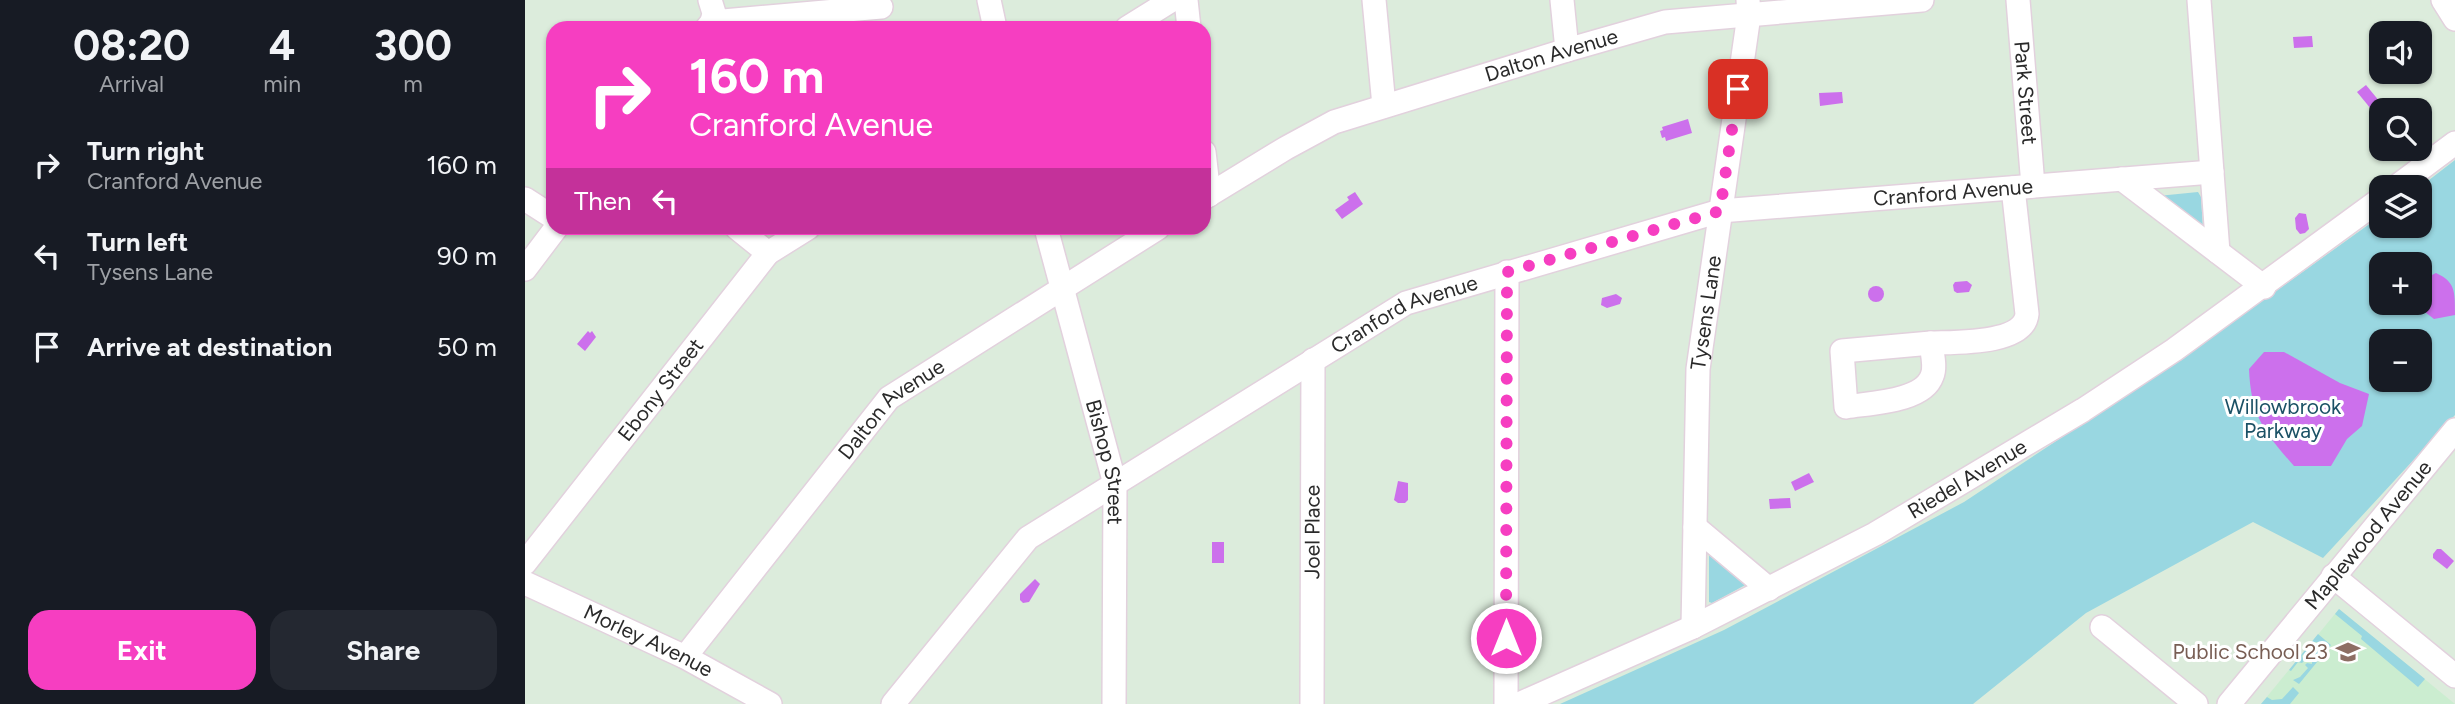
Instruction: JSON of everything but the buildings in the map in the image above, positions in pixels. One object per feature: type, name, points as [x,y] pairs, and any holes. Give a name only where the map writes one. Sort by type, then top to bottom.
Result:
[{"type":"street","points":[[989,0],[994,21]]},
{"type":"street","points":[[1138,21],[1172,0]]},
{"type":"street","points":[[1186,0],[1188,21]]},
{"type":"street","points":[[1374,0],[1384,106]]},
{"type":"street","points":[[1562,0],[1567,50]]},
{"type":"street","name":"Dalton Avenue","points":[[1211,195],[1334,122],[1665,22],[1748,7],[1923,0]]},
{"type":"street","name":"Park Street","points":[[1931,343],[1999,338],[2024,326],[2027,314],[2018,0]]},
{"type":"street","points":[[2199,0],[2218,252]]},
{"type":"street","points":[[2442,0],[2455,19]]},
{"type":"street","points":[[710,17],[809,6],[881,6]]},
{"type":"street","name":"Tysens Lane","points":[[1693,627],[1698,369],[1748,7]]},
{"type":"street","points":[[2412,175],[2455,143]]},
{"type":"street","name":"Cranford Avenue","points":[[893,704],[1028,538],[1406,303],[1720,211],[2212,172]]},
{"type":"street","points":[[2122,179],[2264,286]]},
{"type":"street","points":[[525,199],[546,212]]},
{"type":"street","name":"Riedel Avenue","points":[[1519,704],[1693,627],[1875,534],[2083,410],[2174,350],[2369,208]]},
{"type":"street","points":[[525,269],[551,235]]},
{"type":"street","points":[[746,235],[768,253]]},
{"type":"street","name":"Ebony Street","points":[[525,563],[768,253],[798,235]]},
{"type":"street","name":"Bishop Street","points":[[1048,235],[1115,484],[1114,704]]},
{"type":"street","name":"Dalton Avenue","points":[[685,657],[890,398],[1147,235]]},
{"type":"street","points":[[1506,704],[1507,272]]},
{"type":"street","name":"Joel Place","points":[[1312,704],[1313,360]]},
{"type":"street","name":"Maplewood Avenue","points":[[2229,704],[2454,432]]},
{"type":"street","points":[[1695,527],[1769,589]]},
{"type":"street","points":[[2333,576],[2455,676]]},
{"type":"street","name":"Morley Avenue","points":[[525,583],[685,657],[770,704]]},
{"type":"street","points":[[2102,626],[2196,704]]},
{"type":"shaded area","points":[[2312,36],[2313,47],[2294,48],[2293,37]]},
{"type":"shaded area","points":[[2366,85],[2377,98],[2369,98],[2369,107],[2357,92]]},
{"type":"shaded area","points":[[1842,92],[1843,103],[1820,106],[1819,93]]},
{"type":"shaded area","points":[[1688,119],[1692,133],[1666,141],[1665,137],[1662,138],[1662,127]]},
{"type":"shaded area","points":[[1355,192],[1363,204],[1342,219],[1335,210]]},
{"type":"shaded area","points":[[2299,213],[2306,214],[2309,229],[2300,234],[2296,229],[2295,218]]},
{"type":"shaded area","points":[[2436,273],[2453,288],[2455,315],[2434,319],[2429,315],[2432,315],[2432,275]]},
{"type":"shaded area","points":[[1967,281],[1972,285],[1969,292],[1954,291],[1955,282]]},
{"type":"shaded area","points":[[1876,286],[1884,294],[1876,302],[1868,294]]},
{"type":"shaded area","points":[[1616,294],[1622,298],[1620,304],[1607,308],[1601,305],[1602,298]]},
{"type":"shaded area","points":[[588,331],[592,331],[596,337],[585,351],[577,344]]},
{"type":"shaded area","points":[[2264,352],[2284,352],[2340,383],[2369,394],[2362,426],[2347,439],[2331,466],[2294,466],[2267,433],[2256,411],[2249,369]]},
{"type":"shaded area","points":[[1809,473],[1814,482],[1795,491],[1791,482]]},
{"type":"shaded area","points":[[1398,481],[1408,483],[1408,500],[1405,503],[1394,500]]},
{"type":"shaded area","points":[[1790,498],[1791,508],[1770,509],[1769,499]]},
{"type":"shaded area","points":[[1212,542],[1224,542],[1224,563],[1212,563]]},
{"type":"shaded area","points":[[2437,549],[2441,549],[2454,561],[2447,569],[2433,558]]},
{"type":"shaded area","points":[[1035,579],[1040,584],[1029,602],[1023,603],[1020,594]]},
{"type":"shaded area","name":"Public School 23","points":[[2339,609],[2455,704],[2261,704]]},
{"type":"green space","name":"Willowbrook Parkway","points":[[2455,160],[2455,415],[2323,558],[2253,522],[2086,613],[1973,704],[1560,704],[1724,630],[1964,502],[2194,350],[2369,224],[2369,238],[2432,238],[2432,178]]},
{"type":"green space","points":[[2198,192],[2201,197],[2203,229],[2158,196]]},
{"type":"green space","points":[[1709,552],[1749,583],[1712,603],[1709,602]]},
{"type":"green space","points":[[2339,609],[2425,679],[2418,687],[2335,614]]},
{"type":"green space","points":[[2318,634],[2331,645],[2299,684],[2293,680],[2308,668],[2305,665],[2307,663],[2312,664],[2312,657],[2318,650],[2324,649],[2323,643],[2315,642],[2315,648],[2309,656],[2304,654],[2304,661],[2298,662],[2289,670]]},
{"type":"green space","points":[[2293,687],[2299,693],[2290,704],[2261,704],[2267,697],[2272,700],[2282,699]]},
{"type":"place","name":"Public School 23","points":[[2348,652]]},
{"type":"route","points":[[1506,638],[1507,272],[1720,211],[1738,89]]}]
